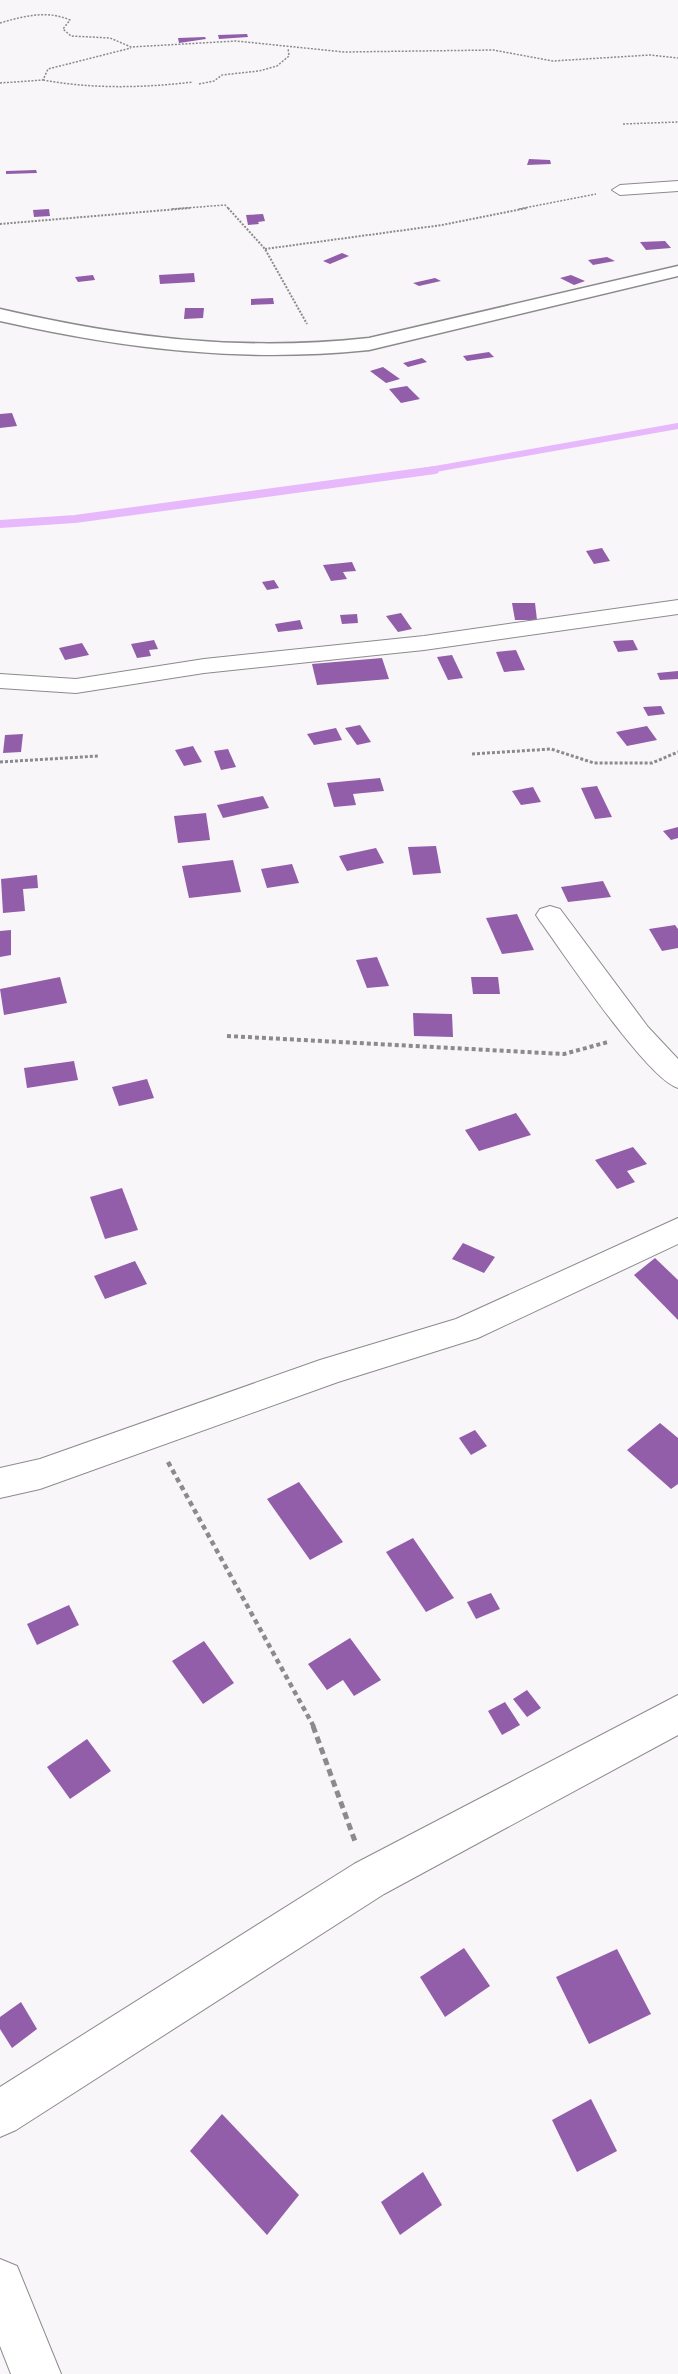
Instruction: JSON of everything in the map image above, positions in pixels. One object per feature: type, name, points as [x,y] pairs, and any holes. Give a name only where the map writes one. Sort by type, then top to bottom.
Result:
[{"type":"street","points":[[620,190],[678,186]]},
{"type":"street","points":[[0,315],[61,330],[128,340],[255,351],[321,351],[369,344],[678,271]]},
{"type":"street","points":[[0,681],[76,686],[204,666],[424,644],[678,608]]},
{"type":"street","points":[[550,915],[638,1034],[678,1078]]},
{"type":"street","points":[[0,1483],[39,1474],[332,1370],[466,1329],[678,1230]]},
{"type":"street","points":[[0,2114],[369,1879],[678,1714]]},
{"type":"street","points":[[0,2283],[36,2374]]},
{"type":"path","points":[[0,23],[19,18],[60,14],[70,20],[63,29],[71,36],[110,38],[131,48]]},
{"type":"path","points":[[43,80],[48,69],[76,59],[101,57],[131,48],[236,41],[344,52],[494,50],[553,61],[650,55],[678,58]]},
{"type":"path","points":[[199,84],[214,81],[222,75],[260,71],[277,66],[289,56],[288,48]]},
{"type":"path","points":[[0,83],[43,80],[77,86],[160,86],[193,82]]},
{"type":"path","points":[[623,124],[678,122]]},
{"type":"path","points":[[265,249],[442,225],[567,198],[620,190]]},
{"type":"path","points":[[0,224],[225,205],[265,249],[321,351]]},
{"type":"path","points":[[472,754],[551,749],[594,764],[652,763],[678,752]]},
{"type":"path","points":[[0,762],[98,756]]},
{"type":"path","points":[[227,1036],[564,1054],[638,1034]]},
{"type":"path","points":[[153,1435],[315,1729],[369,1879]]},
{"type":"building","points":[[247,34],[248,37],[219,39],[218,35]]},
{"type":"building","points":[[205,37],[206,39],[179,43],[178,38]]},
{"type":"building","points":[[529,159],[550,160],[551,164],[527,165]]},
{"type":"building","points":[[36,170],[37,173],[6,174],[6,171]]},
{"type":"building","points":[[49,209],[50,216],[34,217],[33,210]]},
{"type":"building","points":[[263,214],[265,221],[248,225],[246,215]]},
{"type":"building","points":[[665,241],[671,248],[646,250],[640,242]]},
{"type":"building","points":[[342,253],[349,256],[330,264],[323,261]]},
{"type":"building","points":[[607,257],[615,261],[593,265],[588,260]]},
{"type":"building","points":[[194,273],[195,282],[160,284],[159,275]]},
{"type":"building","points":[[93,275],[95,280],[78,282],[75,277]]},
{"type":"building","points":[[571,275],[585,281],[574,285],[560,278]]},
{"type":"building","points":[[435,278],[441,281],[419,286],[413,283]]},
{"type":"building","points":[[273,298],[274,304],[251,305],[251,299]]},
{"type":"building","points":[[185,308],[204,308],[203,318],[184,319]]},
{"type":"building","points":[[489,352],[494,357],[467,361],[463,356]]},
{"type":"building","points":[[422,358],[427,362],[408,367],[403,363]]},
{"type":"building","points":[[383,367],[400,379],[386,383],[370,371]]},
{"type":"building","points":[[407,386],[420,399],[401,403],[389,389]]},
{"type":"building","points":[[12,413],[17,426],[0,428],[0,414]]},
{"type":"building","points":[[602,548],[610,561],[594,564],[586,551]]},
{"type":"building","points":[[352,562],[356,571],[343,572],[347,579],[331,581],[323,565]]},
{"type":"building","points":[[274,580],[279,588],[267,590],[262,582]]},
{"type":"building","points":[[512,603],[535,603],[537,620],[515,620]]},
{"type":"building","points":[[401,613],[412,629],[398,632],[386,616]]},
{"type":"building","points":[[357,614],[358,623],[342,624],[340,615]]},
{"type":"building","points":[[300,620],[303,629],[278,632],[275,624]]},
{"type":"building","points":[[154,640],[158,649],[149,650],[151,656],[137,658],[131,644]]},
{"type":"building","points":[[633,640],[638,650],[618,652],[613,641]]},
{"type":"building","points":[[82,643],[89,655],[65,660],[59,648]]},
{"type":"building","points":[[516,650],[525,670],[504,672],[496,652]]},
{"type":"building","points":[[452,655],[463,678],[448,680],[437,657]]},
{"type":"building","points":[[382,658],[389,679],[317,685],[312,664]]},
{"type":"building","points":[[678,671],[678,679],[660,680],[657,673]]},
{"type":"building","points":[[661,706],[665,714],[648,716],[643,707]]},
{"type":"building","points":[[360,725],[371,742],[357,745],[345,728]]},
{"type":"building","points":[[647,726],[657,740],[627,746],[616,732]]},
{"type":"building","points":[[336,728],[342,740],[314,745],[307,734]]},
{"type":"building","points":[[23,734],[21,752],[3,753],[5,735]]},
{"type":"building","points":[[193,746],[202,762],[184,766],[175,750]]},
{"type":"building","points":[[228,749],[236,767],[221,770],[214,751]]},
{"type":"building","points":[[380,778],[384,791],[353,794],[356,805],[334,807],[327,783]]},
{"type":"building","points":[[597,786],[612,817],[595,819],[581,788]]},
{"type":"building","points":[[533,787],[541,802],[521,805],[512,791]]},
{"type":"building","points":[[263,796],[269,808],[223,818],[217,805]]},
{"type":"building","points":[[206,813],[210,840],[178,843],[174,816]]},
{"type":"building","points":[[678,827],[678,838],[671,840],[663,831]]},
{"type":"building","points":[[436,846],[441,873],[413,875],[408,847]]},
{"type":"building","points":[[376,848],[384,863],[347,871],[339,856]]},
{"type":"building","points":[[233,860],[241,892],[189,898],[182,866]]},
{"type":"building","points":[[292,864],[299,883],[267,888],[261,869]]},
{"type":"building","points":[[37,875],[38,888],[23,889],[25,911],[3,913],[1,879]]},
{"type":"building","points":[[603,881],[611,897],[568,902],[561,887]]},
{"type":"building","points":[[517,914],[534,950],[502,954],[486,918]]},
{"type":"building","points":[[675,925],[678,929],[678,948],[662,951],[649,929]]},
{"type":"building","points":[[11,930],[11,955],[0,957],[0,931]]},
{"type":"building","points":[[377,957],[389,986],[367,988],[356,960]]},
{"type":"building","points":[[60,977],[67,1003],[4,1015],[0,989]]},
{"type":"building","points":[[471,977],[498,977],[500,994],[473,994]]},
{"type":"building","points":[[413,1013],[452,1014],[453,1037],[414,1036]]},
{"type":"building","points":[[74,1061],[78,1080],[27,1088],[24,1068]]},
{"type":"building","points":[[147,1079],[154,1098],[119,1106],[112,1087]]},
{"type":"building","points":[[516,1113],[531,1135],[479,1151],[465,1130]]},
{"type":"building","points":[[633,1147],[647,1164],[627,1171],[635,1182],[617,1189],[595,1160]]},
{"type":"building","points":[[122,1188],[138,1230],[105,1239],[90,1197]]},
{"type":"building","points":[[463,1243],[495,1257],[484,1273],[452,1259]]},
{"type":"building","points":[[655,1258],[678,1280],[678,1320],[634,1275]]},
{"type":"building","points":[[135,1261],[147,1284],[105,1299],[94,1276]]},
{"type":"building","points":[[660,1423],[678,1438],[678,1484],[671,1489],[627,1450]]},
{"type":"building","points":[[475,1430],[487,1446],[471,1455],[459,1438]]},
{"type":"building","points":[[299,1482],[343,1542],[310,1560],[267,1499]]},
{"type":"building","points":[[413,1538],[454,1598],[426,1612],[386,1552]]},
{"type":"building","points":[[491,1593],[500,1609],[476,1619],[467,1602]]},
{"type":"building","points":[[69,1605],[79,1625],[37,1645],[27,1624]]},
{"type":"building","points":[[350,1638],[381,1680],[354,1696],[343,1680],[327,1690],[308,1664]]},
{"type":"building","points":[[204,1641],[234,1683],[203,1704],[172,1661]]},
{"type":"building","points":[[527,1690],[541,1708],[527,1717],[513,1699]]},
{"type":"building","points":[[505,1702],[520,1725],[502,1735],[488,1711]]},
{"type":"building","points":[[87,1739],[111,1771],[70,1799],[47,1767]]},
{"type":"building","points":[[464,1948],[490,1986],[445,2017],[420,1977]]},
{"type":"building","points":[[617,1949],[651,2014],[589,2044],[556,1977]]},
{"type":"building","points":[[21,2002],[37,2029],[12,2048],[0,2029],[0,2017]]},
{"type":"building","points":[[591,2099],[617,2151],[577,2172],[552,2120]]},
{"type":"building","points":[[222,2114],[299,2195],[267,2235],[190,2151]]},
{"type":"building","points":[[423,2172],[442,2205],[400,2235],[381,2202]]},
{"type":"waterway","points":[[424,471],[678,426]]},
{"type":"waterway","points":[[0,524],[75,519],[435,470]]}]
